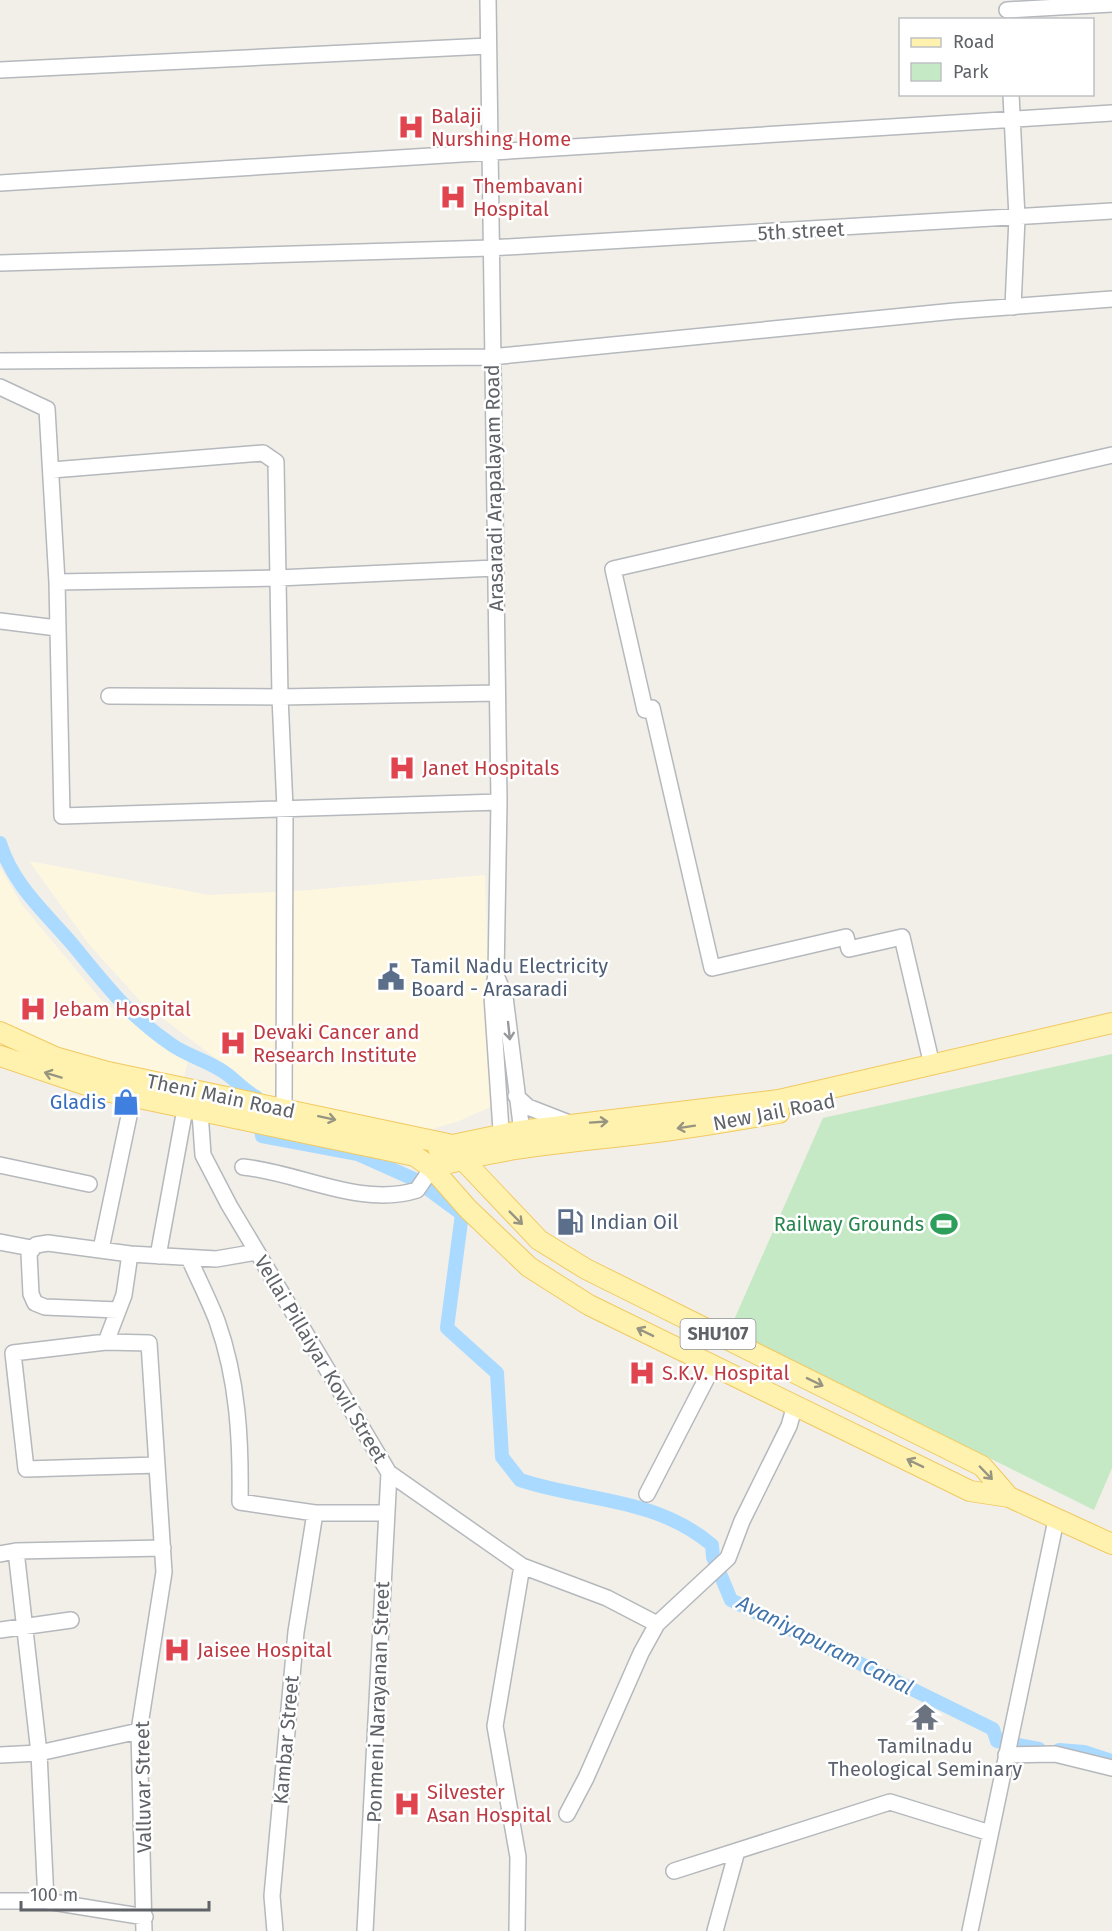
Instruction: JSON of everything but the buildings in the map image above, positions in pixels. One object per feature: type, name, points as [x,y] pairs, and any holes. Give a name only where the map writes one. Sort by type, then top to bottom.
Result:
[{"type":"main road","name":"New Jail Road","points":[[522,1139],[571,1124],[779,1100],[1112,1023]]},
{"type":"main road","name":"Theni Main Road","points":[[0,1032],[55,1057],[415,1156]]},
{"type":"main road","name":"New Jail Road","points":[[522,1139],[651,1133],[786,1112],[1112,1034]]},
{"type":"main road","name":"Theni Main Road","points":[[0,1056],[37,1071],[192,1111],[265,1113],[448,1144]]},
{"type":"main road","points":[[498,1146],[476,1138],[448,1144],[415,1156],[424,1180],[462,1159],[522,1139]]},
{"type":"main road","name":"SHU107","points":[[448,1144],[538,1240],[695,1323],[982,1466],[1008,1497]]},
{"type":"main road","points":[[491,1191],[487,1174],[498,1146]]},
{"type":"main road","name":"SHU107","points":[[424,1180],[468,1209],[529,1267],[589,1305],[970,1491],[1008,1497],[1112,1544]]},
{"type":"main road","points":[[550,1281],[567,1257]]},
{"type":"main road","points":[[681,1350],[695,1323]]},
{"type":"street","name":"Arasaradi Arapalayam Road","points":[[488,0],[491,357],[499,802],[496,975],[492,996],[500,1110],[498,1146]]},
{"type":"street","points":[[1007,10],[1112,4]]},
{"type":"street","points":[[0,70],[488,46]]},
{"type":"street","points":[[1011,96],[1017,218],[1013,307]]},
{"type":"street","points":[[0,183],[1112,112]]},
{"type":"street","name":"5th street","points":[[0,263],[490,248],[1112,211]]},
{"type":"street","points":[[0,361],[491,357],[1112,299]]},
{"type":"street","points":[[0,387],[47,409],[57,582],[62,816],[499,802]]},
{"type":"street","points":[[52,470],[263,453],[276,462],[280,697],[285,808],[265,1113]]},
{"type":"street","points":[[932,1065],[902,937],[849,949],[846,937],[712,968],[652,708],[645,710],[613,569],[1112,455]]},
{"type":"street","points":[[57,582],[278,578],[495,568]]},
{"type":"street","points":[[0,621],[57,628]]},
{"type":"street","points":[[109,696],[280,697],[497,693]]},
{"type":"street","name":"Arasaradi Arapalayam Road","points":[[496,975],[505,997],[522,1139]]},
{"type":"street","points":[[516,1096],[528,1107],[571,1124]]},
{"type":"street","points":[[101,1249],[133,1097]]},
{"type":"street","points":[[476,1138],[495,1122],[500,1110]]},
{"type":"street","points":[[158,1256],[192,1111]]},
{"type":"street","name":"Vellai Pillaiyar Kovil Street","points":[[192,1111],[203,1155],[257,1252],[389,1473],[522,1566],[607,1598],[657,1624]]},
{"type":"street","points":[[0,1165],[89,1184]]},
{"type":"street","points":[[243,1167],[265,1169],[334,1190],[396,1194],[424,1180]]},
{"type":"street","points":[[0,1242],[31,1248],[48,1243],[130,1254],[189,1258],[216,1259],[257,1252]]},
{"type":"street","points":[[31,1248],[29,1253],[31,1294],[35,1303],[45,1307],[118,1310]]},
{"type":"street","points":[[130,1254],[124,1295],[106,1342],[13,1353],[26,1469],[157,1465]]},
{"type":"street","points":[[189,1258],[217,1321],[234,1384],[241,1439],[240,1502],[315,1513],[385,1513]]},
{"type":"street","name":"Valluvar Street","points":[[106,1342],[149,1342],[164,1572],[139,1731],[144,1924]]},
{"type":"street","points":[[647,1494],[713,1366]]},
{"type":"street","points":[[567,1814],[586,1778],[641,1653],[657,1624],[728,1558],[742,1521],[789,1426],[795,1405]]},
{"type":"street","name":"Ponmeni Narayanan Street","points":[[365,1931],[373,1819],[385,1513],[389,1473]]},
{"type":"street","name":"Kambar Street","points":[[275,1931],[272,1896],[296,1632],[315,1513]]},
{"type":"street","points":[[970,1931],[1056,1520]]},
{"type":"street","points":[[0,1554],[16,1551],[162,1548]]},
{"type":"street","points":[[16,1551],[39,1753],[46,1901]]},
{"type":"street","points":[[517,1931],[518,1857],[495,1726],[522,1566]]},
{"type":"street","points":[[0,1630],[70,1620]]},
{"type":"street","points":[[0,1755],[39,1753],[139,1731]]},
{"type":"street","points":[[1006,1755],[1055,1754],[1112,1768]]},
{"type":"street","points":[[674,1871],[890,1802],[990,1833]]},
{"type":"street","points":[[715,1931],[737,1851]]},
{"type":"street","points":[[0,1901],[46,1901],[144,1924]]},
{"type":"shaded area","points":[[29,861],[209,895],[297,891],[485,875],[491,1062],[490,1107],[459,1121],[423,1132],[270,1099],[141,1002],[88,943]]},
{"type":"shaded area","points":[[0,867],[22,905],[103,1002],[188,1061],[182,1084],[61,1055],[0,1026]]},
{"type":"green space","name":"Railway Grounds","points":[[1112,1054],[1112,1468],[1094,1510],[730,1329],[823,1118]]},
{"type":"waterway","name":"Avaniyapuram Canal","points":[[0,843],[21,885],[130,1011],[172,1045],[218,1068],[256,1097],[262,1136],[358,1154],[416,1180],[462,1214],[447,1328],[497,1373],[502,1457],[520,1480],[644,1509],[690,1529],[712,1545],[713,1557],[731,1600],[993,1729],[997,1741],[1039,1749]]},
{"type":"waterway","name":"Avaniyapuram Canal","points":[[1059,1750],[1084,1752],[1112,1761]]},
{"type":"place","name":"Balaji Nurshing Home","points":[[411,127]]},
{"type":"place","name":"Thembavani Hospital","points":[[453,197]]},
{"type":"place","name":"Janet Hospitals","points":[[402,768]]},
{"type":"place","name":"Tamil Nadu Electricity Board - Arasaradi","points":[[391,977]]},
{"type":"place","name":"Jebam Hospital","points":[[33,1009]]},
{"type":"place","name":"Devaki Cancer and Research Institute","points":[[233,1043]]},
{"type":"place","name":"Gladis","points":[[126,1102]]},
{"type":"place","name":"Indian Oil","points":[[570,1222]]},
{"type":"place","name":"Railway Grounds","points":[[944,1224]]},
{"type":"place","name":"S.K.V. Hospital","points":[[642,1373]]},
{"type":"place","name":"Jaisee Hospital","points":[[177,1650]]},
{"type":"place","name":"Tamilnadu Theological Seminary","points":[[925,1717]]},
{"type":"place","name":"Silvester Asan Hospital","points":[[407,1804]]}]
